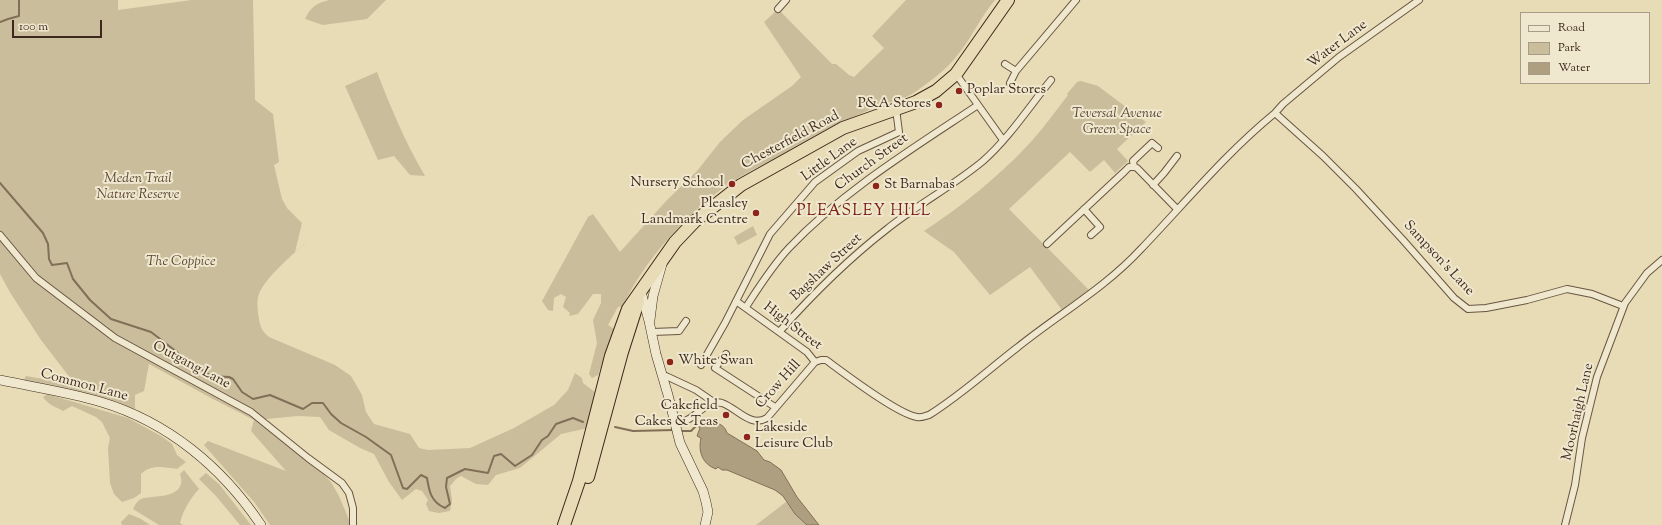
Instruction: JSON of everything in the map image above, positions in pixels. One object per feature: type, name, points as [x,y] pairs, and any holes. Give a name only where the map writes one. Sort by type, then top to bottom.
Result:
[{"type":"highway","name":"Chesterfield Road","points":[[641,292],[675,242],[695,220],[741,185],[843,128],[916,102],[936,91],[956,74],[1008,0]]},
{"type":"highway","points":[[564,525],[579,481],[613,349],[628,309],[641,292]]},
{"type":"highway","points":[[573,525],[599,440],[622,352],[641,292]]},
{"type":"street","points":[[778,9],[786,0]]},
{"type":"street","points":[[1010,83],[1016,71],[1076,0]]},
{"type":"street","name":"Water Lane","points":[[916,417],[929,415],[941,407],[1018,346],[1091,294],[1141,250],[1215,169],[1288,99],[1339,57],[1419,0]]},
{"type":"street","points":[[1005,64],[1016,71]]},
{"type":"street","points":[[956,74],[1003,140]]},
{"type":"street","name":"Bagshaw Street","points":[[780,332],[813,294],[843,265],[887,228],[983,161],[1003,140],[1051,80]]},
{"type":"street","name":"Church Street","points":[[746,307],[766,277],[789,249],[829,210],[874,175],[978,105]]},
{"type":"street","name":"Little Lane","points":[[736,301],[770,234],[815,182],[858,152],[899,132],[896,109]]},
{"type":"street","name":"Sampson's Lane","points":[[1275,113],[1318,151],[1351,184],[1404,240],[1454,298],[1468,309],[1499,306],[1527,300],[1567,288],[1592,294],[1623,306]]},
{"type":"street","points":[[1134,167],[1133,161],[1152,144],[1158,148]]},
{"type":"street","points":[[1153,185],[1177,156]]},
{"type":"street","points":[[1047,244],[1129,167],[1137,168],[1177,209]]},
{"type":"street","points":[[1084,209],[1100,227],[1091,235]]},
{"type":"street","name":"Outgang Lane","points":[[0,235],[36,278],[114,338],[251,412],[308,458],[342,483],[349,493],[354,524]]},
{"type":"street","name":"Chesterfield Road","points":[[649,321],[653,296],[663,258]]},
{"type":"street","name":"Moorhaigh Lane","points":[[1565,525],[1575,485],[1582,438],[1597,376],[1623,306],[1647,273],[1662,260]]},
{"type":"street","name":"Chesterfield Road","points":[[641,292],[678,436],[684,454],[703,491],[708,512],[705,525]]},
{"type":"street","points":[[701,365],[736,301]]},
{"type":"street","name":"High Street","points":[[736,301],[806,352],[815,362],[826,360],[891,404],[916,417]]},
{"type":"street","points":[[652,332],[679,331],[686,321]]},
{"type":"street","points":[[726,354],[715,368],[776,407]]},
{"type":"street","name":"Crow Hill","points":[[663,377],[666,376],[696,390],[715,403],[722,403],[754,422],[759,422],[767,418],[815,362]]},
{"type":"street","name":"Common Lane","points":[[0,380],[101,402],[130,412],[158,426],[184,442],[213,468],[235,491],[261,525]]},
{"type":"street","points":[[675,425],[687,420],[708,405],[715,403]]},
{"type":"green space","name":"Meden Trail Nature Reserve","points":[[0,0],[118,0],[118,10],[192,0],[253,0],[255,100],[273,114],[279,162],[274,165],[282,199],[287,208],[302,223],[295,252],[312,237],[282,264],[262,287],[257,303],[259,319],[263,331],[269,337],[335,365],[351,376],[362,395],[366,412],[374,424],[410,434],[419,448],[428,450],[470,448],[514,428],[554,405],[568,390],[575,373],[582,378],[583,383],[596,393],[588,428],[561,434],[520,468],[496,475],[488,485],[476,484],[461,476],[450,486],[452,500],[450,511],[439,513],[429,511],[426,504],[428,500],[422,491],[416,489],[402,500],[389,482],[374,454],[360,448],[329,430],[320,417],[298,416],[255,420],[295,452],[316,466],[331,482],[339,496],[350,522],[349,525],[270,525],[255,503],[204,445],[208,441],[286,471],[251,431],[254,420],[149,364],[144,391],[135,395],[135,409],[104,398],[23,381],[26,376],[66,383],[71,379],[41,340],[11,294],[0,274]]},
{"type":"green space","points":[[329,0],[386,0],[367,19],[323,25],[305,19],[314,6]]},
{"type":"green space","points":[[906,0],[995,0],[952,62],[937,76],[911,95],[875,107],[829,128],[798,148],[734,180],[711,197],[681,224],[654,256],[631,290],[623,306],[618,307],[608,325],[614,329],[598,375],[592,378],[589,374],[597,343],[593,320],[601,303],[601,294],[593,294],[578,314],[569,316],[570,313],[563,307],[566,297],[561,294],[554,298],[553,311],[548,310],[542,301],[588,217],[593,214],[620,252],[667,200],[697,171],[720,142],[743,120],[792,86],[801,77],[764,22],[775,12],[779,10],[832,64],[836,64],[849,75],[854,77],[884,48],[872,36]]},
{"type":"green space","points":[[377,72],[399,125],[425,176],[410,175],[394,156],[378,160],[345,86]]},
{"type":"green space","name":"Teversal Avenue Green Space","points":[[1081,81],[1098,86],[1146,122],[1117,149],[1128,161],[1115,173],[1104,160],[1090,172],[1070,152],[1009,209],[1089,290],[1062,310],[1030,267],[990,295],[954,252],[924,231],[965,202],[1004,169],[1033,139],[1077,82]]},
{"type":"green space","points":[[753,226],[757,235],[738,245],[734,237]]},
{"type":"green space","points":[[47,394],[128,418],[161,436],[172,444],[177,455],[186,462],[177,469],[153,467],[145,471],[141,474],[141,493],[134,498],[122,502],[114,494],[110,483],[108,448],[110,438],[102,422],[96,417],[72,406],[63,411],[47,402],[43,397]]},
{"type":"green space","points":[[184,470],[199,489],[185,509],[180,523],[183,525],[159,525],[133,509],[137,502],[141,499],[164,496],[179,489],[181,484],[180,474]]},
{"type":"green space","points":[[206,473],[219,484],[251,525],[240,525],[216,496],[199,479]]},
{"type":"green space","points":[[786,502],[807,525],[756,525]]},
{"type":"green space","points":[[129,514],[150,525],[122,525],[121,522]]},
{"type":"water","points":[[702,417],[723,426],[727,433],[757,451],[764,460],[770,462],[781,470],[797,497],[819,525],[807,525],[795,514],[783,496],[775,490],[727,470],[722,470],[718,467],[716,469],[707,464],[702,456],[700,448],[701,438],[697,436],[700,428],[696,425]]},
{"type":"waterway","points":[[0,22],[19,16],[19,0]]},
{"type":"waterway","points":[[0,183],[43,233],[48,244],[49,259],[52,265],[67,263],[73,279],[90,300],[111,319],[151,332],[177,352],[185,362],[201,369],[211,376],[229,377],[233,379],[242,392],[253,399],[270,395],[303,409],[312,403],[323,403],[331,414],[341,423],[366,437],[391,455],[403,488],[407,489],[421,475],[427,478],[430,492],[440,506],[445,508],[450,504],[446,487],[447,478],[465,469],[488,473],[494,456],[501,454],[515,466],[532,455],[542,440],[548,436],[556,424],[573,418],[583,422]]},
{"type":"waterway","points":[[681,431],[691,431],[697,425]]},
{"type":"waterway","points":[[615,427],[633,431],[674,430]]},
{"type":"place","name":"Poplar Stores","points":[[959,91]]},
{"type":"place","name":"P&A Stores","points":[[939,105]]},
{"type":"place","name":"Nursery School","points":[[732,184]]},
{"type":"place","name":"St Barnabas","points":[[876,186]]},
{"type":"place","name":"Pleasley Landmark Centre","points":[[756,213]]},
{"type":"place","name":"White Swan","points":[[670,362]]},
{"type":"place","name":"Cakefield Cakes & Teas","points":[[726,415]]},
{"type":"place","name":"Lakeside Leisure Club","points":[[747,437]]},
{"type":"district","name":"PLEASLEY HILL","points":[[864,212]]},
{"type":"park label","name":"The Coppice","points":[[181,263]]}]
